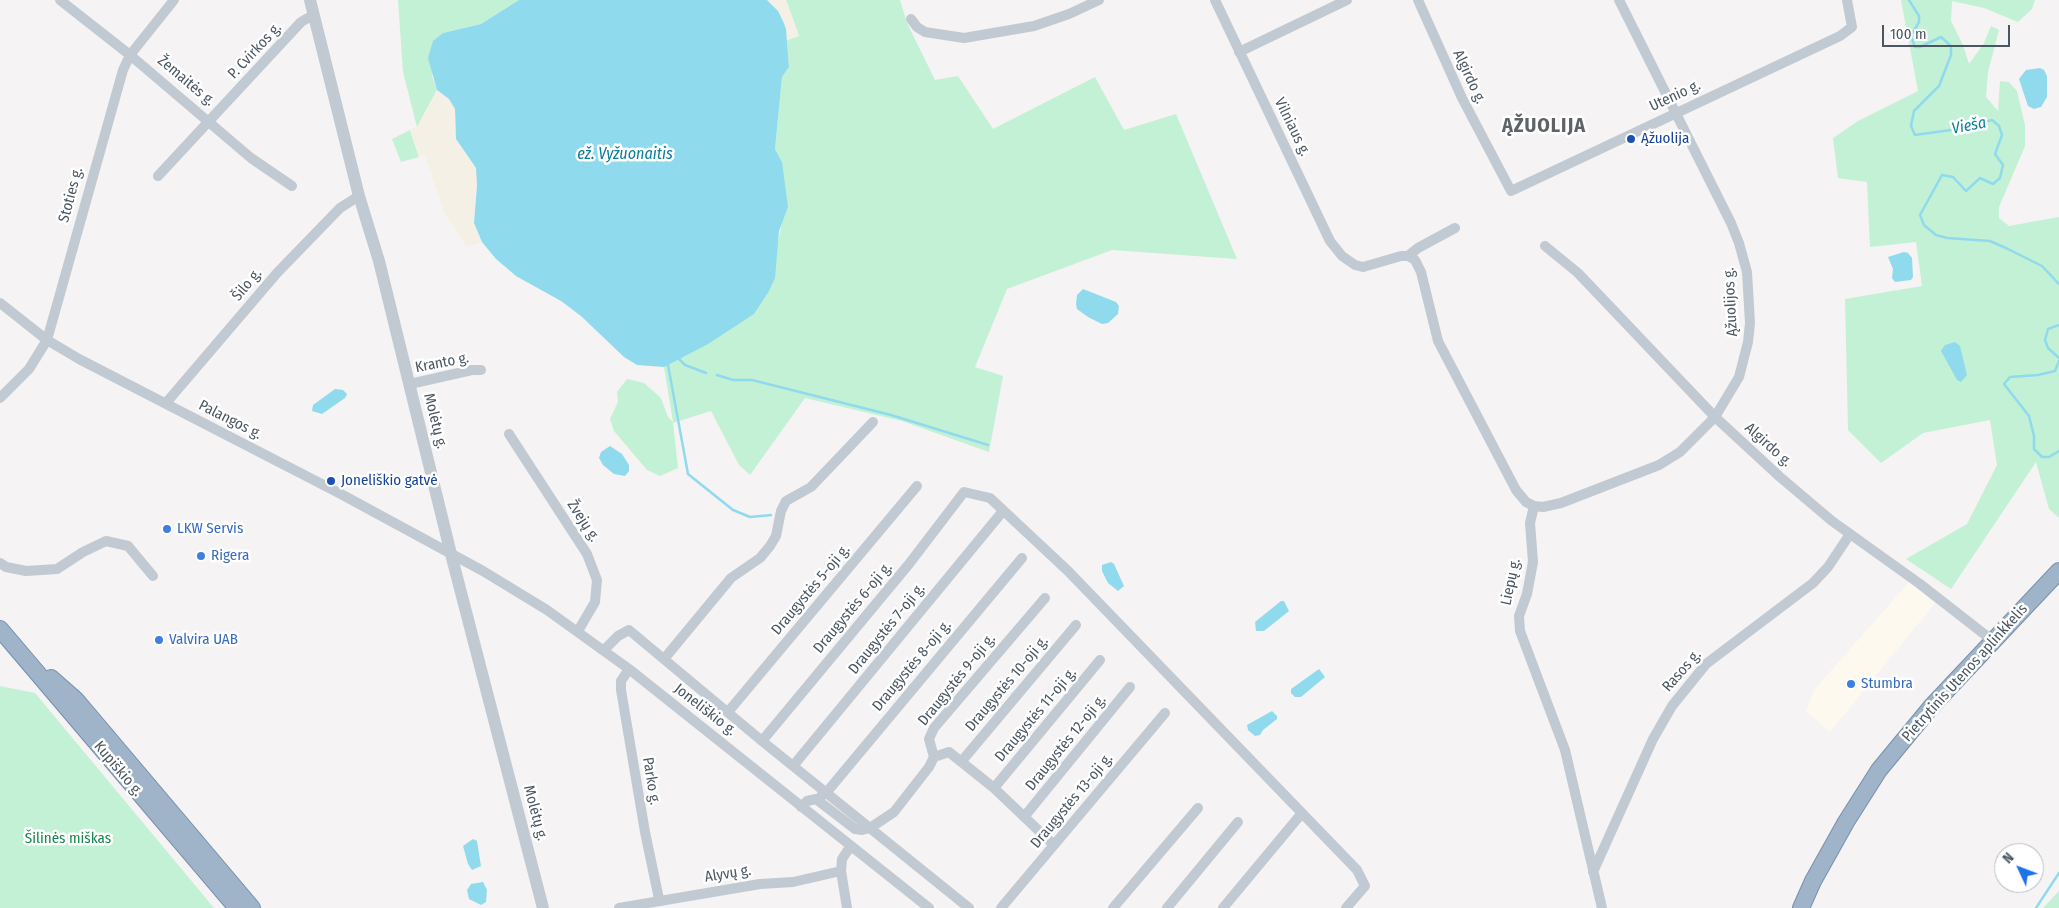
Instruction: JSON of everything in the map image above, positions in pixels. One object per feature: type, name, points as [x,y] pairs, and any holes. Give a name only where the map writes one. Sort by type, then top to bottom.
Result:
[{"type":"highway","name":"Pietrytinis Utenos aplinkkelis","points":[[1801,908],[1813,881],[1841,830],[1880,770],[1931,707],[2059,571]]},
{"type":"highway","name":"Kupiškio g.","points":[[0,630],[236,908]]},
{"type":"highway","points":[[28,663],[62,686],[76,700],[252,908]]},
{"type":"street","name":"Žemaitės g.","points":[[60,0],[130,54],[251,158],[292,186]]},
{"type":"street","name":"Stoties g.","points":[[0,398],[29,369],[47,340],[118,86],[130,54],[174,0]]},
{"type":"street","name":"Molėtų g.","points":[[310,0],[360,196],[379,261],[451,554],[543,908]]},
{"type":"street","points":[[911,19],[917,27],[925,32],[964,38],[1034,26],[1069,14],[1100,0]]},
{"type":"street","name":"Vilniaus g.","points":[[1215,0],[1330,241],[1348,262],[1363,267],[1401,256],[1408,256]]},
{"type":"street","points":[[1239,52],[1347,0]]},
{"type":"street","name":"Algirdo g.","points":[[1418,0],[1462,98],[1511,191]]},
{"type":"street","name":"Ąžuolijos g.","points":[[1534,506],[1560,503],[1665,462],[1680,452],[1715,417],[1739,377],[1748,342],[1750,323],[1747,272],[1731,223],[1619,0]]},
{"type":"street","name":"Utenio g.","points":[[1511,191],[1840,36],[1852,27],[1846,0]]},
{"type":"street","name":"P. Cvirkos g.","points":[[158,176],[305,18],[314,15]]},
{"type":"street","name":"Šilo g.","points":[[166,404],[277,273],[340,208],[360,196]]},
{"type":"street","points":[[1455,228],[1408,256],[1415,260],[1421,272],[1438,341],[1516,490],[1526,502],[1534,506]]},
{"type":"street","name":"Algirdo g.","points":[[1546,246],[1604,298],[1715,417],[1788,483],[1850,534],[1994,640]]},
{"type":"street","name":"Palangos g.","points":[[0,303],[47,340],[79,359],[451,554]]},
{"type":"street","name":"Kranto g.","points":[[410,384],[472,370],[481,370]]},
{"type":"street","points":[[664,660],[731,578],[760,558],[770,546],[776,536],[781,511],[786,501],[816,481],[872,422]]},
{"type":"street","name":"Žvejų g.","points":[[509,434],[587,554],[597,580],[595,602],[578,631]]},
{"type":"street","name":"Draugystės 5-oji g.","points":[[728,712],[916,486]]},
{"type":"street","name":"Draugystės 6-oji g.","points":[[762,740],[910,564],[964,492],[990,498],[1003,511]]},
{"type":"street","name":"Liepų g.","points":[[1534,506],[1530,523],[1532,562],[1527,594],[1519,616],[1520,631],[1566,750],[1602,908]]},
{"type":"street","points":[[1003,511],[1068,571],[1357,870],[1365,886],[1346,908]]},
{"type":"street","name":"Draugystės 7-oji g.","points":[[793,766],[1003,511]]},
{"type":"street","name":"Rasos g.","points":[[1593,872],[1653,739],[1672,706],[1706,664],[1813,583],[1828,566],[1850,534]]},
{"type":"street","points":[[0,563],[6,567],[26,571],[57,569],[82,552],[106,541],[128,546],[153,576]]},
{"type":"street","name":"Joneliškio g.","points":[[451,554],[521,593],[604,650],[929,908]]},
{"type":"street","name":"Draugystės 8-oji g.","points":[[826,793],[1022,558]]},
{"type":"street","name":"Draugystės 9-oji g.","points":[[934,757],[929,739],[934,728],[1045,598]]},
{"type":"street","name":"Draugystės 10-oji g.","points":[[961,762],[1076,625]]},
{"type":"street","points":[[604,650],[618,636],[629,630],[969,908]]},
{"type":"street","name":"Draugystės 11-oji g.","points":[[994,788],[1100,660]]},
{"type":"street","name":"Parko g.","points":[[628,669],[621,681],[621,690],[644,832],[659,899]]},
{"type":"street","name":"Draugystės 12-oji g.","points":[[1024,817],[1130,687]]},
{"type":"street","name":"Draugystės 13-oji g.","points":[[1001,908],[1165,713]]},
{"type":"street","points":[[816,798],[855,829],[870,828],[894,812],[929,767],[934,757],[950,752],[994,788],[1054,845]]},
{"type":"street","points":[[801,807],[807,801],[826,793]]},
{"type":"street","points":[[1113,908],[1198,808]]},
{"type":"street","points":[[1224,908],[1302,813]]},
{"type":"street","points":[[1167,908],[1238,822]]},
{"type":"street","points":[[847,908],[840,871],[842,859],[850,846]]},
{"type":"street","name":"Alyvų g.","points":[[619,908],[659,899],[760,884],[793,882],[840,871]]},
{"type":"shaded area","points":[[1909,582],[1935,603],[1830,732],[1806,711],[1814,690]]},
{"type":"green space","points":[[398,0],[519,0],[481,24],[443,33],[432,76],[437,90],[417,127],[403,72]]},
{"type":"green space","points":[[786,0],[900,0],[907,23],[935,80],[958,76],[993,129],[1095,77],[1124,130],[1176,114],[1237,259],[1112,250],[1007,289],[975,367],[1003,376],[989,452],[902,421],[805,398],[750,475],[739,465],[711,411],[673,423],[678,468],[660,476],[647,470],[614,431],[610,419],[618,402],[617,392],[627,379],[644,383],[661,398],[668,417],[673,422],[664,367],[678,358],[776,251],[782,222],[782,162],[775,149],[782,77],[789,67],[787,40],[799,36]]},
{"type":"green space","points":[[1901,0],[2035,0],[2032,9],[2018,22],[1984,8],[1952,1],[1951,21],[1963,45],[1969,64],[1984,43],[1991,26],[1999,30],[1988,72],[1986,97],[1998,111],[2000,81],[2009,82],[2017,91],[2025,125],[2025,146],[1999,207],[1999,218],[2009,226],[2059,217],[2059,518],[2049,509],[2036,462],[1951,589],[1906,559],[1967,524],[1997,465],[1990,420],[1923,433],[1881,463],[1848,430],[1845,299],[1922,286],[1916,242],[1870,247],[1867,182],[1838,178],[1833,138],[1858,121],[1918,91]]},
{"type":"green space","points":[[410,130],[419,157],[401,162],[392,139]]},
{"type":"green space","name":"Šilinės miškas","points":[[0,686],[35,693],[214,908],[0,908]]},
{"type":"green space","points":[[2059,891],[2059,908],[2043,908]]},
{"type":"sand","points":[[767,0],[786,0],[799,36],[787,40],[786,29],[781,17]]},
{"type":"sand","points":[[437,90],[449,99],[455,109],[454,127],[463,151],[476,168],[477,186],[474,223],[482,242],[467,247],[444,212],[425,155],[419,157],[410,130],[417,127]]},
{"type":"water","name":"ež. Vyžuonaitis","points":[[519,0],[767,0],[778,11],[783,21],[786,29],[789,67],[782,77],[775,149],[782,162],[788,207],[779,231],[775,278],[754,314],[708,344],[664,367],[637,365],[624,357],[581,316],[561,301],[516,276],[496,259],[482,242],[474,223],[477,186],[476,168],[456,139],[455,109],[449,99],[437,90],[428,58],[433,41],[443,33],[481,24]]},
{"type":"water","points":[[2040,68],[2044,70],[2047,76],[2047,97],[2041,107],[2034,109],[2028,106],[2019,79],[2026,70]]},
{"type":"water","points":[[1904,252],[1908,253],[1912,258],[1913,277],[1911,280],[1895,282],[1892,278],[1893,269],[1888,257]]},
{"type":"water","points":[[1083,289],[1116,302],[1119,306],[1118,314],[1108,323],[1102,324],[1088,317],[1077,309],[1076,304],[1077,295]]},
{"type":"water","points":[[1955,342],[1960,346],[1967,375],[1961,382],[1957,380],[1941,351],[1945,345]]},
{"type":"water","points":[[335,389],[343,390],[347,394],[345,398],[322,414],[312,411],[313,405]]},
{"type":"water","points":[[610,446],[622,454],[629,465],[629,471],[625,476],[614,474],[603,465],[599,458],[601,452]]},
{"type":"water","points":[[1111,562],[1114,564],[1124,586],[1118,591],[1108,583],[1102,571],[1102,565]]},
{"type":"water","points":[[1281,601],[1284,601],[1289,611],[1264,631],[1256,631],[1255,622]]},
{"type":"water","points":[[1319,669],[1325,677],[1301,697],[1295,697],[1291,693],[1291,689]]},
{"type":"water","points":[[1272,711],[1277,716],[1277,719],[1263,730],[1260,735],[1255,736],[1248,730],[1247,725]]},
{"type":"water","points":[[473,839],[477,841],[481,866],[472,870],[468,864],[463,846]]},
{"type":"water","points":[[483,882],[487,890],[486,902],[481,905],[469,899],[467,890],[471,884]]},
{"type":"waterway","name":"Vieša","points":[[1909,0],[1919,16],[1919,22],[1911,36],[1915,47],[1920,47],[1941,37],[1951,46],[1951,55],[1939,86],[1914,111],[1911,126],[1915,135],[1965,128],[1992,120],[1999,126],[2002,135],[1995,154],[2003,165],[2000,178],[1993,184],[1980,178],[1966,191],[1953,177],[1942,175],[1920,215],[1924,225],[1936,235],[1947,238],[1990,241],[2042,266],[2059,284]]},
{"type":"waterway","name":"Vieša","points":[[2059,325],[2048,329],[2045,340],[2048,348],[2059,358]]},
{"type":"waterway","points":[[678,358],[685,365],[706,373]]},
{"type":"waterway","name":"Vieša","points":[[2059,361],[2055,371],[2038,375],[2010,377],[2004,384],[2029,416],[2034,436],[2034,449],[2042,457],[2049,457],[2059,451]]},
{"type":"waterway","points":[[668,365],[688,474],[733,510],[750,517],[771,515]]},
{"type":"waterway","points":[[717,375],[733,380],[752,380],[891,415],[988,445]]},
{"type":"waterway","name":"Vieša","points":[[2036,908],[2059,873]]},
{"type":"place","name":"Ąžuolija","points":[[1631,139]]},
{"type":"place","name":"Joneliškio gatvė","points":[[331,481]]},
{"type":"place","name":"LKW Servis","points":[[167,529]]},
{"type":"place","name":"Rigera","points":[[201,556]]},
{"type":"place","name":"Valvira UAB","points":[[159,640]]},
{"type":"place","name":"Stumbra","points":[[1851,684]]},
{"type":"district","name":"ĄŽUOLIJA","points":[[1544,126]]}]
